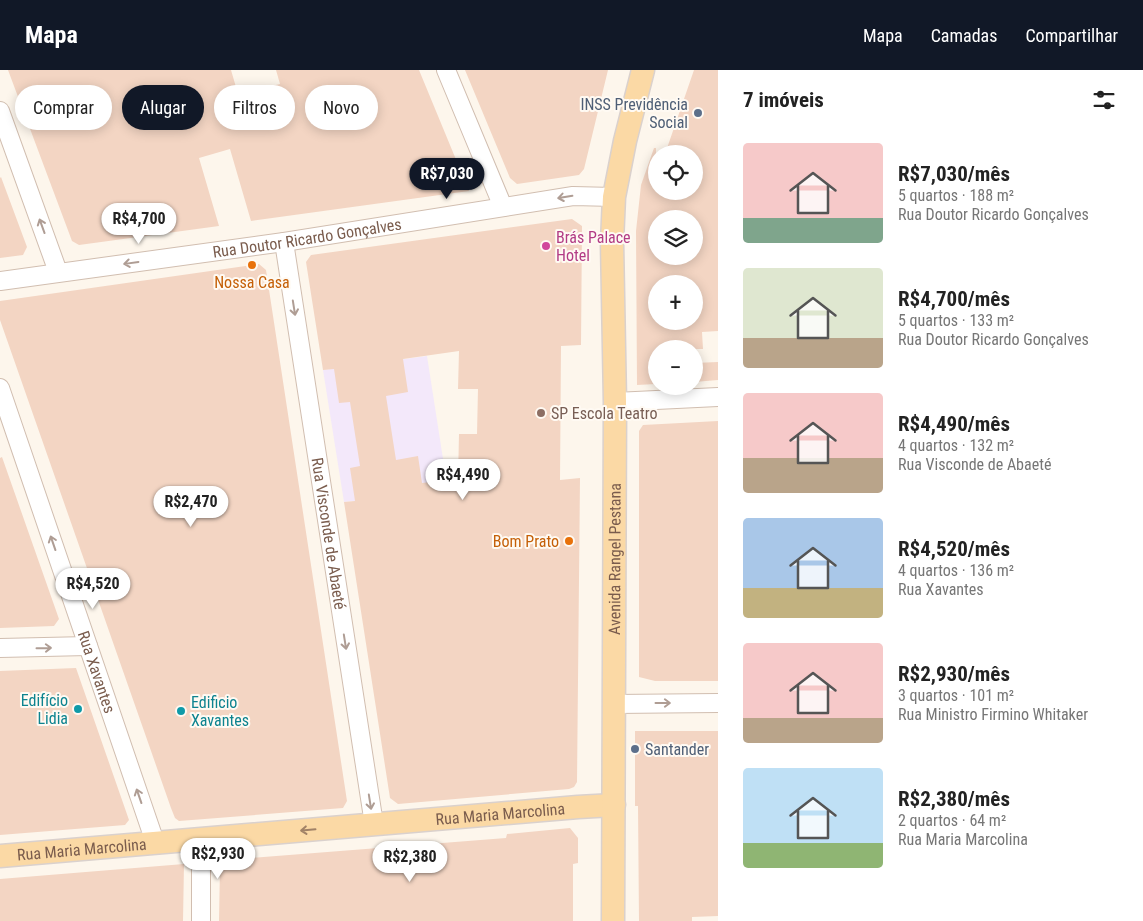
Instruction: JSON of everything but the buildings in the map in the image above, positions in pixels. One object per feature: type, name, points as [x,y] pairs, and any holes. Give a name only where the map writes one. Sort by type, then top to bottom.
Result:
[{"type":"main road","name":"Avenida Rangel Pestana","points":[[613,921],[616,402],[612,242],[614,197],[625,141],[643,70]]},
{"type":"main road","name":"Rua Maria Marcolina","points":[[0,856],[614,805]]},
{"type":"street","points":[[446,70],[503,207]]},
{"type":"street","points":[[0,111],[58,272]]},
{"type":"street","name":"Rua Doutor Ricardo Gonçalves","points":[[0,282],[58,272],[284,242],[574,196],[614,197]]},
{"type":"street","name":"Rua Visconde de Abaeté","points":[[284,242],[374,824]]},
{"type":"street","name":"Rua Xavantes","points":[[0,388],[155,842]]},
{"type":"street","points":[[616,402],[718,397]]},
{"type":"street","points":[[0,648],[88,646]]},
{"type":"street","points":[[614,704],[718,703]]},
{"type":"street","points":[[201,839],[201,921]]},
{"type":"shaded area","points":[[427,356],[448,491],[344,502],[323,370]]},
{"type":"place","name":"INSS Previdência Social","points":[[698,113]]},
{"type":"place","name":"Brás Palace Hotel","points":[[546,246]]},
{"type":"place","name":"Nossa Casa","points":[[252,265]]},
{"type":"place","name":"SP Escola Teatro","points":[[541,413]]},
{"type":"place","name":"Bom Prato","points":[[569,541]]},
{"type":"place","name":"Edifício Lidia","points":[[78,709]]},
{"type":"place","name":"Edificio Xavantes","points":[[181,711]]},
{"type":"place","name":"Santander","points":[[635,749]]}]
